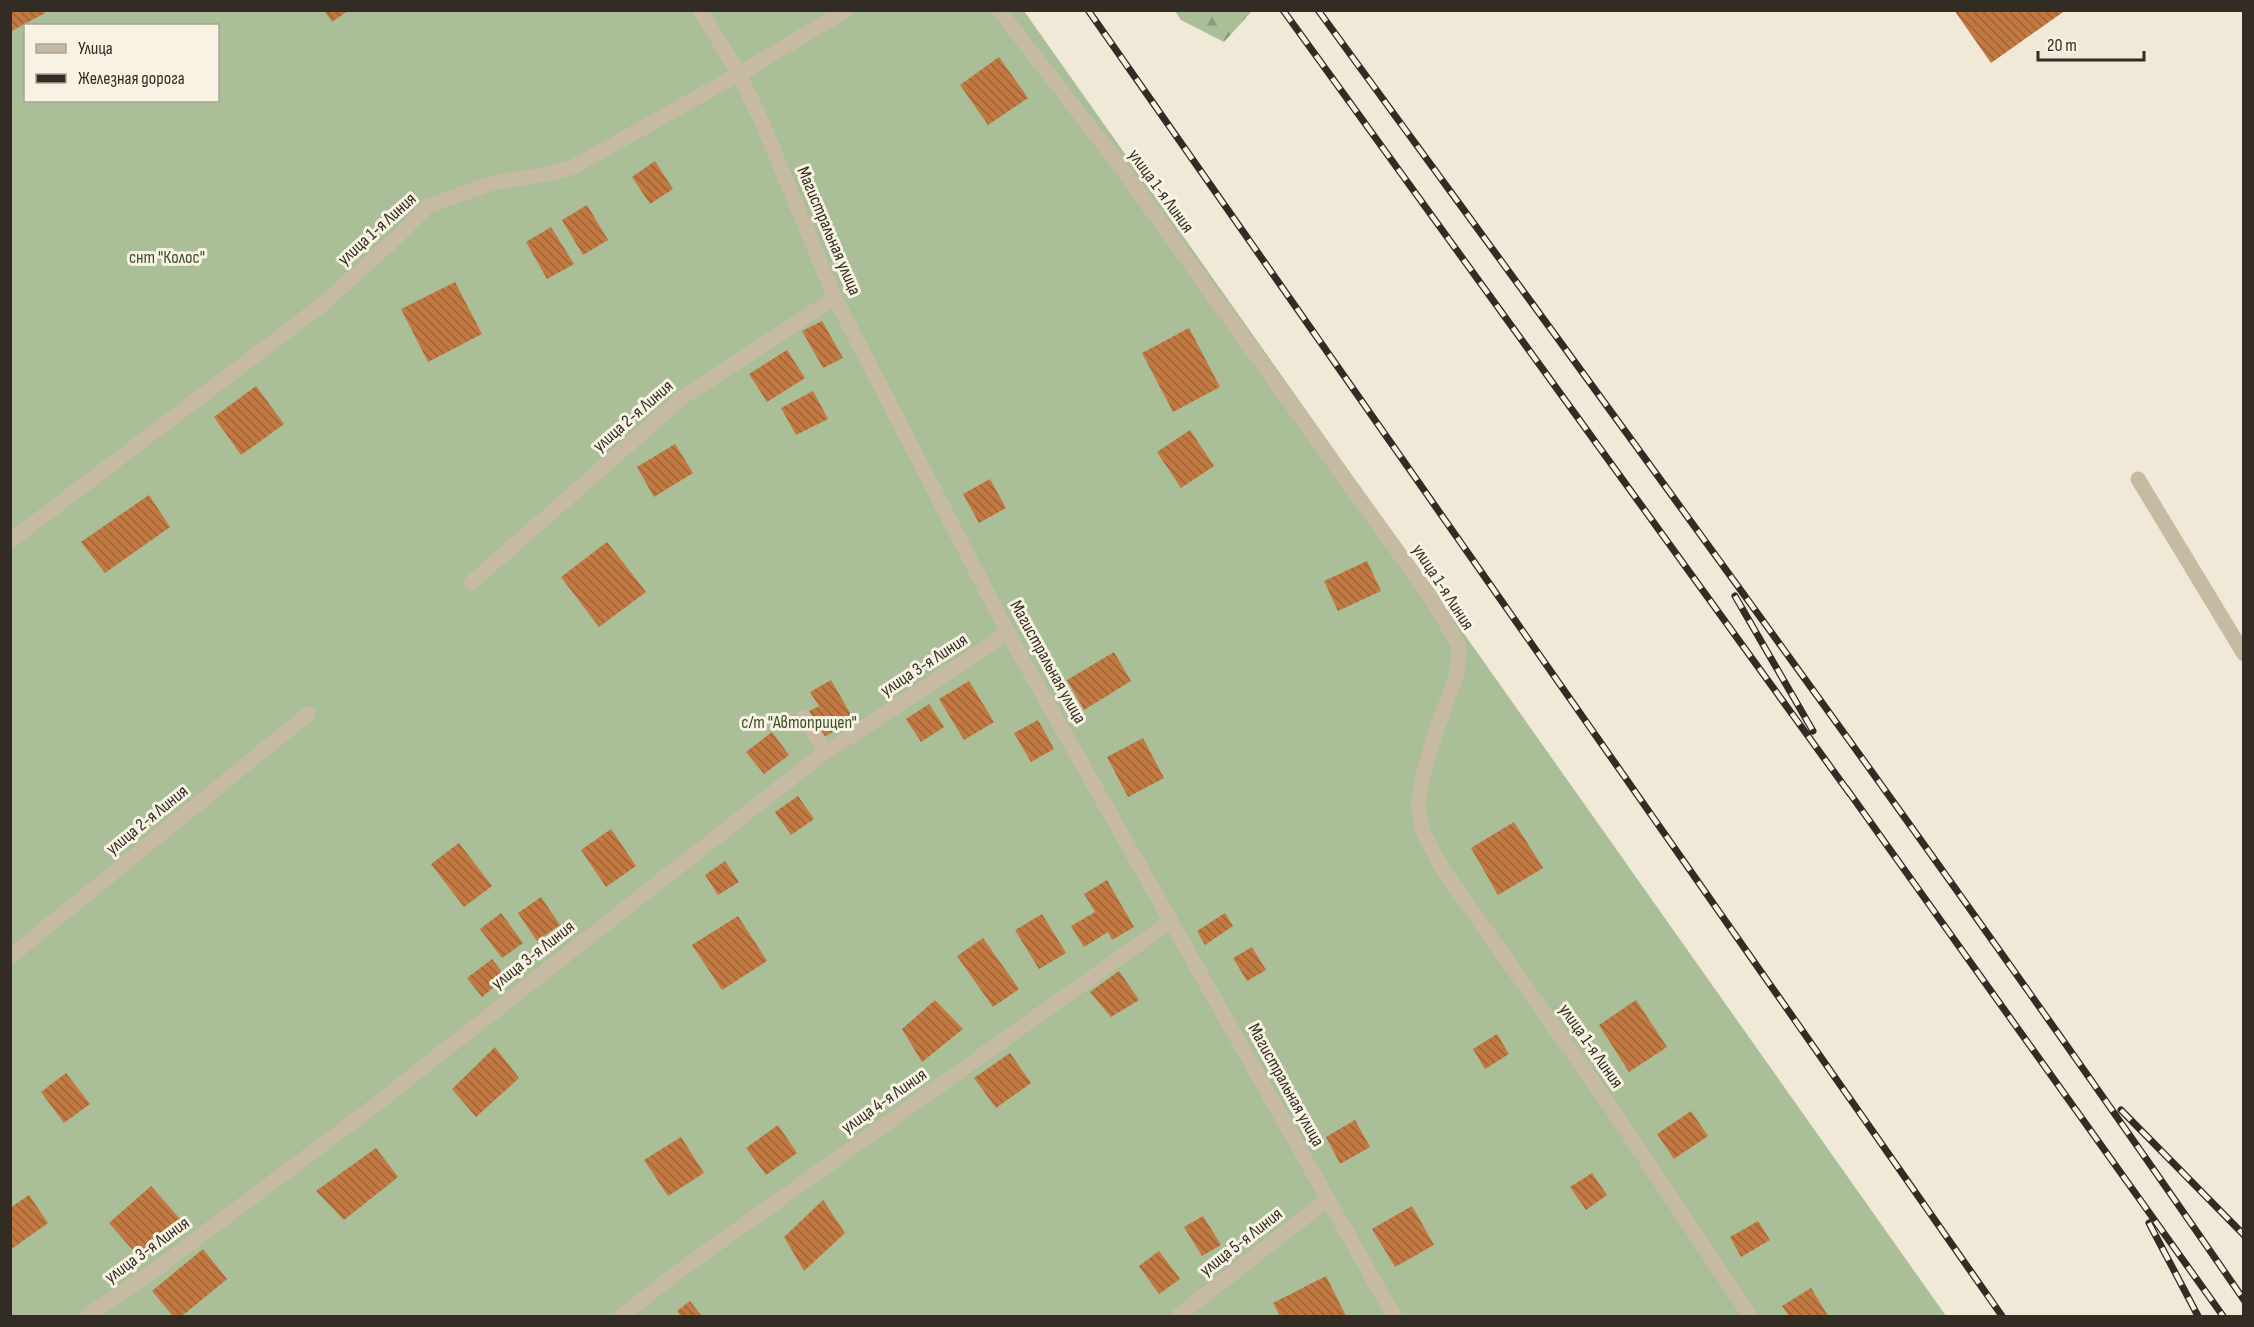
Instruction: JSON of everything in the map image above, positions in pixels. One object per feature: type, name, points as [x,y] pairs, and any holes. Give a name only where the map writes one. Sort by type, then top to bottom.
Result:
[{"type":"street","name":"Магистральная улица","points":[[700,10],[740,74],[836,298],[1008,633],[1394,1317]]},
{"type":"street","name":"улица 1-я Линия","points":[[10,541],[323,304],[428,206],[492,183],[549,174],[573,167],[740,74],[846,10]]},
{"type":"street","name":"улица 1-я Линия","points":[[999,10],[1114,158],[1432,599],[1459,645],[1457,673],[1422,778],[1418,805],[1423,832],[1442,868],[1617,1116],[1750,1317]]},
{"type":"street","name":"улица 2-я Линия","points":[[471,583],[683,397],[836,298]]},
{"type":"street","points":[[2138,479],[2244,654]]},
{"type":"street","name":"улица 3-я Линия","points":[[87,1317],[159,1267],[370,1108],[826,752],[1008,633]]},
{"type":"street","name":"улица 2-я Линия","points":[[10,957],[308,714]]},
{"type":"street","points":[[804,717],[826,752]]},
{"type":"street","name":"улица 4-я Линия","points":[[622,1317],[679,1271],[1171,921]]},
{"type":"street","name":"улица 5-я Линия","points":[[1178,1317],[1328,1198]]},
{"type":"green space","name":"с/т \"Автоприцеп\"","points":[[10,11],[1024,11],[1946,1316],[11,1316]]},
{"type":"green space","points":[[1175,11],[1252,11],[1224,42],[1181,20]]},
{"type":"building","points":[[10,10],[44,10],[45,13],[10,32]]},
{"type":"building","points":[[324,10],[349,10],[332,22]]},
{"type":"building","points":[[1954,10],[2066,10],[1991,63]]},
{"type":"building","points":[[999,57],[1028,98],[988,125],[960,85]]},
{"type":"building","points":[[655,161],[673,189],[650,204],[632,177]]},
{"type":"building","points":[[587,205],[608,240],[583,255],[562,220]]},
{"type":"building","points":[[551,227],[574,264],[547,279],[526,242]]},
{"type":"building","points":[[455,282],[482,334],[428,362],[401,309]]},
{"type":"building","points":[[822,321],[843,358],[823,368],[802,331]]},
{"type":"building","points":[[1189,328],[1220,387],[1173,412],[1142,353]]},
{"type":"building","points":[[787,350],[805,378],[767,402],[749,374]]},
{"type":"building","points":[[256,386],[284,424],[241,455],[214,417]]},
{"type":"building","points":[[813,391],[828,419],[796,435],[781,408]]},
{"type":"building","points":[[1190,430],[1214,466],[1181,488],[1157,452]]},
{"type":"building","points":[[675,444],[693,473],[654,497],[637,467]]},
{"type":"building","points":[[990,479],[1006,508],[979,523],[963,494]]},
{"type":"building","points":[[149,495],[170,527],[105,573],[81,542]]},
{"type":"building","points":[[607,542],[646,592],[599,627],[561,577]]},
{"type":"building","points":[[1367,561],[1381,591],[1338,611],[1324,581]]},
{"type":"building","points":[[1114,652],[1131,681],[1084,710],[1067,680]]},
{"type":"building","points":[[831,680],[854,720],[824,737],[809,711],[819,706],[810,692]]},
{"type":"building","points":[[969,681],[994,722],[964,740],[939,699]]},
{"type":"building","points":[[929,704],[944,727],[921,742],[906,719]]},
{"type":"building","points":[[1038,720],[1054,749],[1031,762],[1014,733]]},
{"type":"building","points":[[772,732],[789,755],[764,774],[746,752]]},
{"type":"building","points":[[1143,738],[1164,778],[1128,797],[1107,757]]},
{"type":"building","points":[[798,796],[814,819],[791,835],[775,812]]},
{"type":"building","points":[[1514,822],[1543,868],[1498,895],[1471,848]]},
{"type":"building","points":[[611,829],[636,866],[606,887],[581,850]]},
{"type":"building","points":[[459,843],[492,886],[464,907],[431,864]]},
{"type":"building","points":[[725,861],[739,882],[718,895],[705,875]]},
{"type":"building","points":[[1107,880],[1134,927],[1112,940],[1108,932],[1084,947],[1071,926],[1095,912],[1084,894]]},
{"type":"building","points":[[541,897],[560,925],[537,941],[518,913]]},
{"type":"building","points":[[501,913],[523,943],[502,958],[480,929]]},
{"type":"building","points":[[1225,913],[1233,926],[1205,945],[1197,931]]},
{"type":"building","points":[[1042,914],[1066,953],[1039,969],[1015,930]]},
{"type":"building","points":[[738,916],[767,961],[722,990],[692,945]]},
{"type":"building","points":[[983,938],[1019,989],[993,1007],[957,956]]},
{"type":"building","points":[[1252,947],[1266,970],[1247,981],[1233,958]]},
{"type":"building","points":[[492,959],[506,977],[482,997],[467,978]]},
{"type":"building","points":[[1119,971],[1139,1000],[1111,1017],[1090,992]]},
{"type":"building","points":[[935,1000],[963,1029],[922,1062],[902,1029]]},
{"type":"building","points":[[1636,1000],[1667,1047],[1629,1072],[1599,1025]]},
{"type":"building","points":[[1497,1034],[1509,1054],[1485,1069],[1473,1049]]},
{"type":"building","points":[[495,1047],[519,1078],[476,1117],[452,1089]]},
{"type":"building","points":[[1010,1053],[1031,1083],[996,1108],[974,1078]]},
{"type":"building","points":[[66,1073],[90,1104],[64,1123],[41,1092]]},
{"type":"building","points":[[1691,1111],[1708,1136],[1674,1159],[1657,1134]]},
{"type":"building","points":[[1355,1120],[1370,1147],[1340,1164],[1326,1137]]},
{"type":"building","points":[[778,1125],[797,1153],[766,1175],[746,1148]]},
{"type":"building","points":[[681,1137],[704,1173],[668,1196],[644,1160]]},
{"type":"building","points":[[376,1148],[398,1177],[344,1220],[316,1191]]},
{"type":"building","points":[[1592,1173],[1607,1195],[1586,1210],[1570,1187]]},
{"type":"building","points":[[151,1186],[180,1219],[138,1256],[109,1223]]},
{"type":"building","points":[[29,1195],[48,1223],[13,1248],[10,1245],[10,1208]]},
{"type":"building","points":[[823,1200],[845,1233],[804,1271],[784,1237]]},
{"type":"building","points":[[1412,1206],[1434,1245],[1395,1267],[1372,1229]]},
{"type":"building","points":[[1203,1216],[1221,1245],[1202,1256],[1184,1227]]},
{"type":"building","points":[[1758,1221],[1770,1240],[1741,1257],[1730,1237]]},
{"type":"building","points":[[203,1249],[227,1279],[182,1316],[173,1316],[152,1291]]},
{"type":"building","points":[[1159,1251],[1180,1279],[1159,1294],[1139,1266]]},
{"type":"building","points":[[1326,1276],[1346,1316],[1280,1316],[1273,1303]]},
{"type":"building","points":[[1811,1288],[1828,1316],[1789,1316],[1782,1306]]},
{"type":"building","points":[[690,1301],[702,1316],[681,1316],[677,1311]]},
{"type":"railway","points":[[1088,10],[2002,1316]]},
{"type":"railway","points":[[1283,10],[1850,794]]},
{"type":"railway","points":[[1318,10],[1901,813],[2244,1300]]},
{"type":"railway","points":[[1735,596],[1813,731]]},
{"type":"railway","points":[[1846,788],[2223,1316]]},
{"type":"railway","points":[[2121,1110],[2244,1235]]},
{"type":"railway","points":[[2149,1223],[2198,1316]]},
{"type":"park label","name":"снт \"Колос\"","points":[[167,257]]}]
